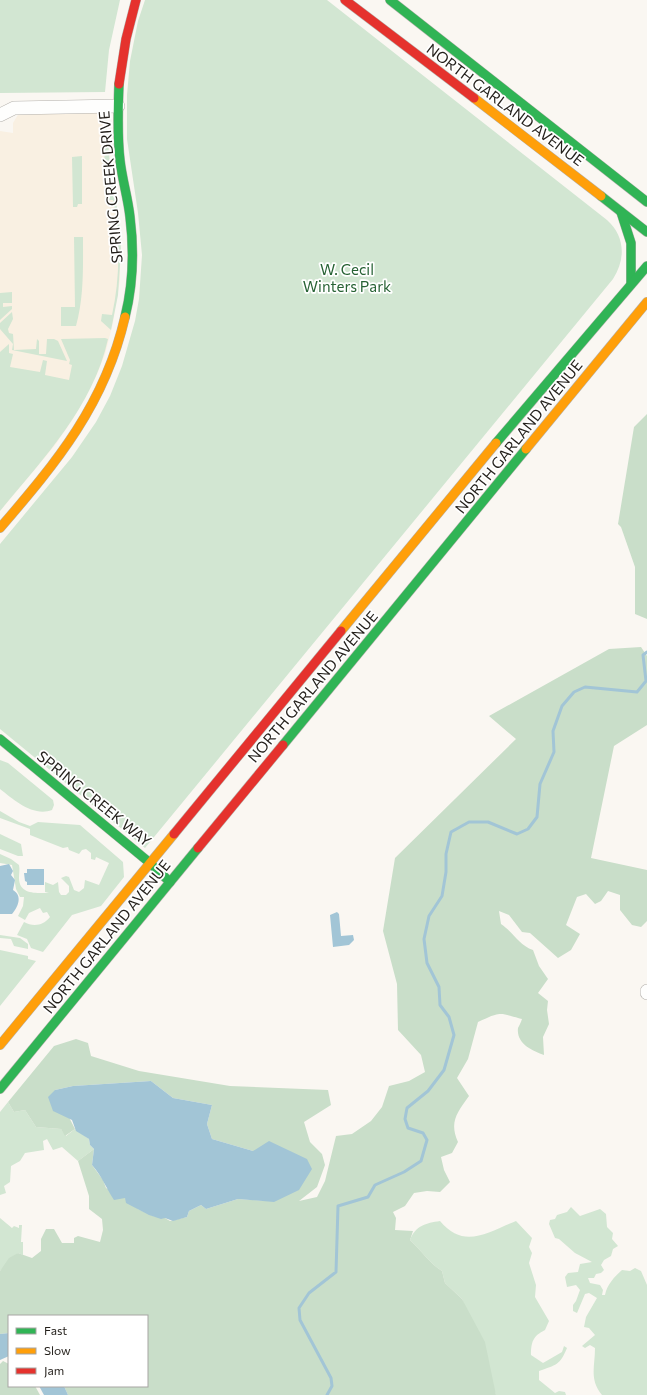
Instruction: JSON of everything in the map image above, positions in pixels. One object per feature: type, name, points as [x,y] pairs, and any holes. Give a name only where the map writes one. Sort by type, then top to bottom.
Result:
[{"type":"main road","name":"SPRING CREEK DRIVE","points":[[0,528],[71,441],[104,386],[123,336],[131,283],[132,248],[130,223],[120,159],[118,86],[122,50],[136,0]]},
{"type":"main road","name":"NORTH GARLAND AVENUE","points":[[345,0],[412,53],[647,202]]},
{"type":"main road","name":"NORTH GARLAND AVENUE","points":[[390,0],[425,36],[546,138],[621,212],[647,232]]},
{"type":"main road","points":[[412,53],[425,36]]},
{"type":"main road","points":[[621,212],[631,244],[631,284]]},
{"type":"main road","name":"NORTH GARLAND AVENUE","points":[[0,1045],[496,443],[647,266]]},
{"type":"main road","name":"NORTH GARLAND AVENUE","points":[[0,1089],[647,302]]},
{"type":"main road","name":"SPRING CREEK WAY","points":[[0,739],[150,863],[170,882]]},
{"type":"street","points":[[0,115],[14,108],[118,106]]},
{"type":"shaded area","points":[[103,112],[106,116],[111,178],[120,237],[120,280],[113,323],[105,354],[97,374],[74,417],[55,445],[0,511],[0,131],[13,133],[13,123],[19,113]]},
{"type":"green space","points":[[0,0],[120,0],[109,50],[105,92],[0,93]]},
{"type":"green space","name":"W. Cecil Winters Park","points":[[145,0],[327,0],[607,220],[613,226],[620,240],[622,256],[613,279],[145,848],[0,729],[0,544],[72,457],[96,422],[110,396],[122,366],[135,321],[139,299],[142,255],[138,213],[127,139],[127,95],[130,61],[138,21]]},
{"type":"green space","points":[[106,116],[111,178],[119,218],[121,250],[118,295],[111,330],[101,321],[102,314],[112,315],[118,274],[118,247],[113,200],[105,200],[104,120]]},
{"type":"green space","points":[[82,156],[82,204],[78,204],[77,207],[73,207],[72,157]]},
{"type":"green space","points":[[74,237],[83,237],[82,282],[79,315],[76,326],[61,326],[61,307],[75,307]]},
{"type":"green space","points":[[12,292],[12,303],[3,303],[3,307],[12,306],[12,309],[0,320],[0,293]]},
{"type":"green space","points":[[12,312],[13,319],[8,329],[9,333],[13,334],[14,350],[36,349],[37,339],[39,341],[39,354],[46,354],[47,339],[54,339],[58,341],[67,361],[12,350],[13,344],[0,329],[0,323]]},
{"type":"green space","points":[[61,339],[108,339],[101,364],[79,410],[49,452],[0,511],[0,352],[9,344],[9,353],[13,354],[10,367],[40,372],[43,360],[47,361],[45,375],[69,380],[72,365],[69,364],[70,360]]},
{"type":"green space","points":[[647,414],[647,619],[635,614],[635,567],[621,527],[618,524],[634,427]]},
{"type":"green space","points":[[641,647],[647,656],[647,725],[614,746],[591,858],[647,870],[647,921],[641,927],[632,925],[620,910],[620,895],[608,891],[601,901],[595,904],[586,894],[577,897],[566,925],[580,934],[571,950],[558,958],[530,933],[522,932],[509,915],[499,911],[501,924],[520,942],[533,950],[539,966],[548,979],[538,993],[548,1001],[547,1010],[549,1024],[543,1037],[544,1055],[522,1043],[518,1034],[518,1028],[522,1019],[500,1014],[478,1022],[468,1059],[457,1078],[469,1096],[458,1113],[454,1123],[455,1135],[458,1142],[452,1153],[441,1157],[444,1170],[450,1182],[440,1192],[427,1191],[414,1193],[405,1206],[393,1212],[396,1218],[395,1230],[413,1231],[410,1240],[433,1264],[442,1271],[445,1283],[462,1299],[485,1342],[496,1395],[68,1395],[64,1387],[148,1387],[148,1315],[8,1315],[8,1333],[0,1334],[0,1271],[9,1258],[18,1253],[32,1258],[41,1251],[41,1239],[46,1229],[54,1229],[62,1243],[74,1243],[74,1238],[78,1236],[100,1242],[103,1230],[102,1219],[89,1209],[89,1196],[78,1161],[94,1149],[92,1165],[103,1180],[106,1188],[125,1198],[138,1209],[153,1216],[165,1218],[170,1221],[187,1217],[189,1211],[201,1205],[206,1209],[238,1199],[268,1201],[253,1151],[212,1139],[207,1124],[212,1105],[173,1098],[151,1081],[73,1086],[55,1090],[75,1129],[65,1136],[61,1129],[36,1127],[25,1110],[14,1112],[8,1102],[54,1046],[76,1039],[88,1043],[91,1056],[139,1071],[230,1086],[328,1090],[331,1105],[304,1122],[310,1142],[322,1154],[325,1165],[317,1187],[299,1201],[317,1197],[325,1181],[336,1136],[352,1134],[371,1121],[382,1107],[389,1086],[409,1081],[425,1072],[421,1055],[398,1030],[397,984],[383,931],[395,858],[516,739],[489,716],[609,649]]},
{"type":"green space","points":[[0,760],[8,763],[53,800],[54,805],[52,810],[45,812],[31,809],[24,806],[0,789]]},
{"type":"green space","points":[[0,811],[19,822],[30,826],[38,822],[80,825],[123,862],[124,877],[101,906],[72,915],[43,952],[31,948],[27,939],[17,935],[24,922],[31,925],[38,925],[50,917],[47,912],[43,913],[40,908],[29,913],[25,920],[18,916],[23,906],[24,897],[20,897],[16,889],[12,865],[0,863],[0,854],[19,865],[19,878],[22,888],[34,893],[49,893],[45,892],[45,882],[53,885],[58,882],[59,892],[61,895],[66,895],[69,892],[69,886],[61,878],[66,876],[69,877],[74,890],[79,892],[84,888],[85,880],[99,885],[109,863],[96,857],[95,860],[91,859],[91,853],[86,849],[82,850],[79,854],[69,850],[68,847],[63,848],[30,835],[30,829],[0,818]]},
{"type":"green space","points":[[0,834],[21,844],[23,856],[18,856],[0,849]]},
{"type":"green space","points":[[0,935],[20,938],[28,944],[28,949],[14,946],[11,939],[0,938]]},
{"type":"green space","points":[[0,950],[28,956],[28,959],[36,961],[0,1006]]},
{"type":"green space","points":[[8,1102],[14,1112],[25,1110],[36,1127],[61,1129],[66,1136],[75,1129],[89,1139],[90,1145],[94,1149],[78,1161],[62,1147],[53,1150],[47,1139],[43,1141],[44,1150],[25,1153],[20,1161],[11,1166],[10,1182],[4,1186],[6,1193],[0,1195],[0,1112]]},
{"type":"green space","points":[[571,1207],[580,1216],[600,1209],[606,1214],[607,1227],[613,1233],[612,1239],[618,1246],[613,1249],[611,1256],[604,1260],[601,1265],[604,1270],[601,1273],[596,1274],[594,1278],[588,1278],[590,1283],[600,1285],[603,1290],[602,1295],[605,1295],[607,1288],[616,1275],[622,1270],[630,1271],[635,1268],[641,1271],[647,1285],[647,1395],[602,1395],[595,1384],[595,1348],[590,1345],[585,1348],[582,1346],[595,1335],[589,1328],[584,1327],[586,1317],[597,1298],[589,1293],[585,1294],[577,1313],[573,1311],[573,1305],[580,1290],[576,1285],[567,1287],[565,1277],[568,1273],[578,1272],[580,1264],[592,1262],[575,1253],[559,1239],[555,1238],[549,1224],[550,1220],[555,1219],[557,1215],[567,1212]]},
{"type":"green space","points":[[0,1218],[12,1228],[14,1226],[19,1228],[19,1225],[22,1225],[21,1242],[23,1242],[23,1255],[18,1253],[0,1271]]},
{"type":"green space","points":[[440,1221],[449,1230],[458,1235],[467,1237],[486,1233],[516,1221],[532,1238],[529,1247],[532,1253],[529,1263],[536,1285],[535,1297],[549,1321],[545,1330],[535,1337],[531,1355],[543,1363],[562,1352],[564,1346],[567,1348],[557,1364],[539,1371],[539,1380],[555,1393],[559,1391],[565,1392],[566,1395],[496,1395],[462,1299],[445,1283],[442,1271],[437,1268],[410,1240],[418,1228]]},
{"type":"green space","points":[[3,1361],[8,1364],[8,1387],[36,1387],[40,1395],[0,1395],[0,1364]]},
{"type":"water","points":[[9,864],[13,871],[11,875],[15,880],[13,890],[19,898],[16,908],[12,914],[0,914],[0,866]]},
{"type":"water","points":[[27,869],[44,869],[44,885],[27,885],[24,873],[27,873]]},
{"type":"water","points":[[337,912],[339,914],[341,936],[353,935],[354,940],[349,945],[333,947],[330,915]]},
{"type":"water","points":[[151,1081],[173,1098],[212,1105],[207,1124],[212,1139],[253,1151],[269,1141],[307,1159],[312,1169],[299,1190],[274,1202],[238,1199],[206,1209],[201,1205],[189,1211],[187,1217],[173,1221],[149,1215],[126,1203],[125,1198],[114,1200],[99,1173],[92,1165],[94,1149],[90,1145],[89,1139],[76,1131],[72,1120],[53,1111],[48,1097],[55,1090],[73,1086]]},
{"type":"water","points":[[8,1333],[8,1356],[0,1360],[0,1334]]},
{"type":"water","points":[[40,1387],[64,1387],[68,1395],[44,1395]]},
{"type":"waterway","points":[[327,1395],[332,1386],[331,1378],[300,1320],[299,1308],[309,1293],[336,1272],[338,1206],[368,1197],[375,1185],[404,1172],[421,1161],[427,1140],[423,1133],[408,1128],[405,1119],[407,1108],[428,1091],[444,1070],[454,1035],[449,1017],[440,1005],[439,987],[427,963],[424,939],[429,916],[442,896],[446,872],[446,854],[451,832],[469,822],[488,822],[517,834],[528,829],[537,817],[540,784],[554,752],[553,731],[562,706],[574,692],[585,687],[637,692],[646,681],[643,655],[647,652]]},
{"type":"traffic: fast","points":[[390,0],[647,202]]},
{"type":"traffic: fast","points":[[119,84],[119,151],[129,210],[132,242],[130,292],[125,317]]},
{"type":"traffic: fast","points":[[601,196],[647,232]]},
{"type":"traffic: fast","points":[[621,212],[631,243],[631,284]]},
{"type":"traffic: fast","points":[[496,443],[647,266]]},
{"type":"traffic: fast","points":[[283,745],[526,449]]},
{"type":"traffic: fast","points":[[0,739],[150,863],[170,882]]},
{"type":"traffic: fast","points":[[0,1089],[198,848]]},
{"type":"traffic: slow","points":[[474,98],[601,196]]},
{"type":"traffic: slow","points":[[526,449],[647,302]]},
{"type":"traffic: slow","points":[[0,528],[21,504],[59,455],[92,405],[116,348],[125,317]]},
{"type":"traffic: slow","points":[[341,631],[496,443]]},
{"type":"traffic: slow","points":[[0,1045],[174,834]]},
{"type":"traffic: jam","points":[[119,84],[126,39],[136,0]]},
{"type":"traffic: jam","points":[[345,0],[474,98]]},
{"type":"traffic: jam","points":[[174,834],[341,631]]},
{"type":"traffic: jam","points":[[198,848],[283,745]]}]
